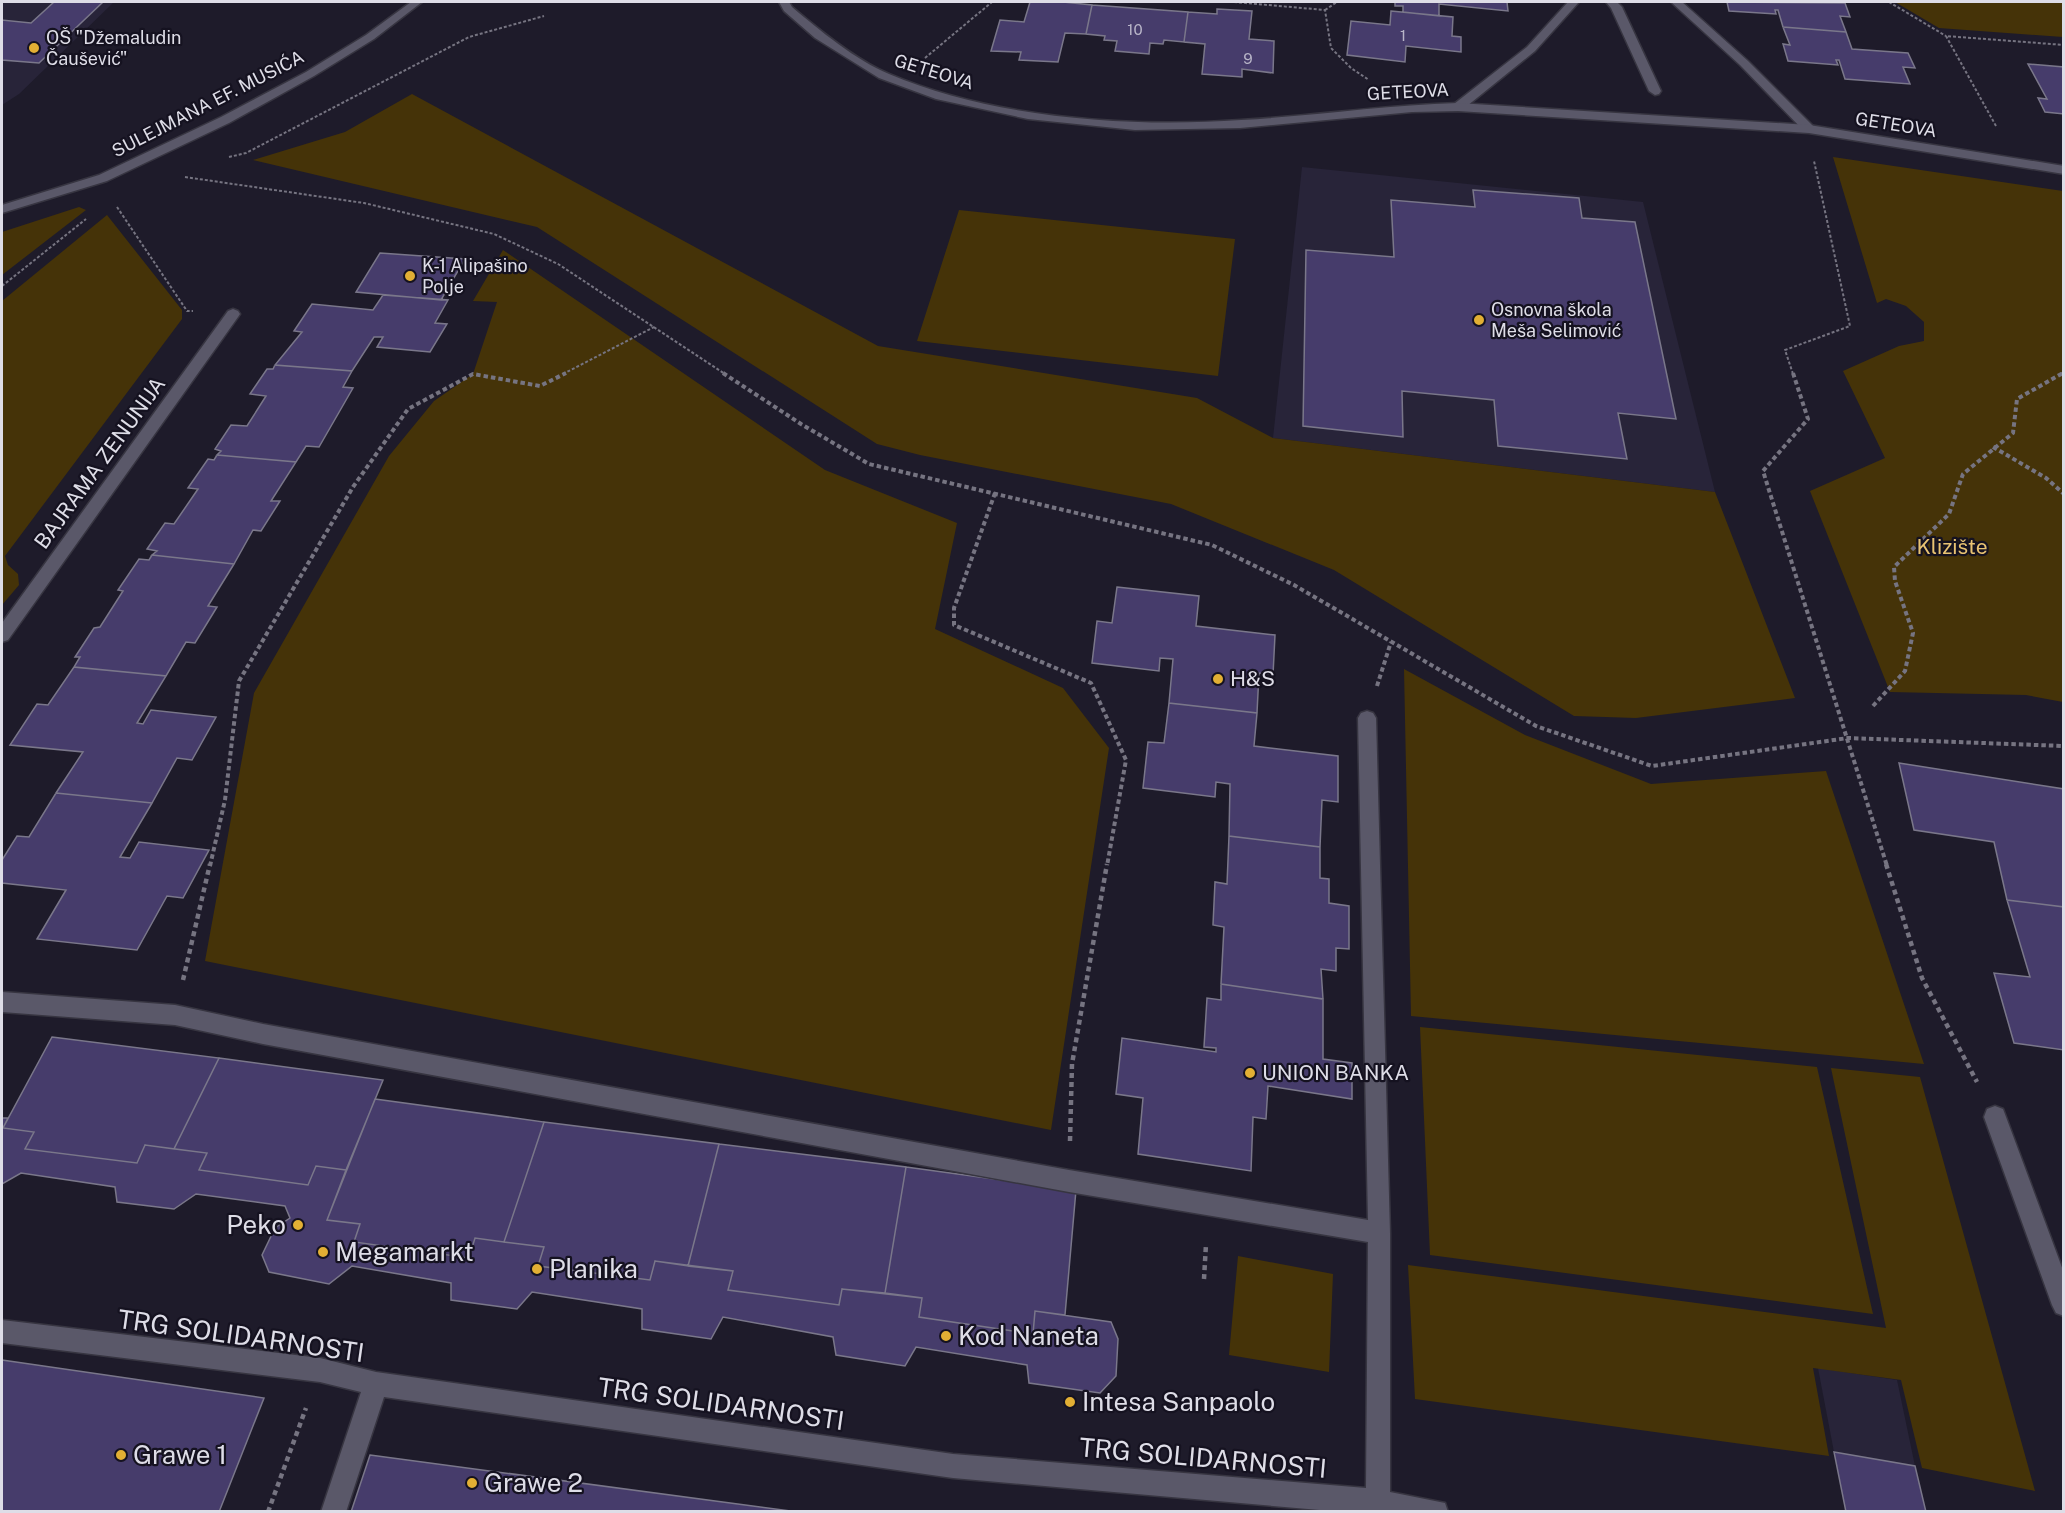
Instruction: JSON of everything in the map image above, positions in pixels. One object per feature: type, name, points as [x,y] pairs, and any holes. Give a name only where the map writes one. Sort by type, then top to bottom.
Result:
[{"type":"street","name":"SULEJMANA EF. MUSIĆA","points":[[2,209],[103,178],[225,120],[309,74],[370,37],[417,2]]},
{"type":"street","name":"GETEOVA","points":[[784,2],[788,9],[819,36],[883,76],[940,96],[1028,115],[1147,126],[1240,124],[1412,108],[1458,107],[1809,129],[2064,170]]},
{"type":"street","points":[[1458,107],[1532,49],[1574,2]]},
{"type":"street","points":[[1611,2],[1616,7],[1655,91]]},
{"type":"street","points":[[1676,2],[1744,63],[1809,129]]},
{"type":"street","name":"BAJRAMA ZENUNIJA","points":[[2,635],[232,314]]},
{"type":"street","points":[[1367,718],[1378,1233],[1378,1502]]},
{"type":"street","points":[[2,1002],[175,1016],[1070,1181],[1378,1233]]},
{"type":"street","points":[[1995,1117],[2064,1305]]},
{"type":"street","name":"TRG SOLIDARNOSTI","points":[[2,1332],[320,1371],[376,1384],[952,1466],[1378,1502],[1436,1512]]},
{"type":"street","points":[[333,1512],[376,1384]]},
{"type":"path","points":[[926,58],[992,2]]},
{"type":"path","points":[[1234,2],[1325,10],[1337,2]]},
{"type":"path","points":[[1889,2],[1946,36],[2064,45]]},
{"type":"path","points":[[1325,10],[1331,48],[1351,68],[1412,108]]},
{"type":"path","points":[[1946,36],[2015,161]]},
{"type":"path","points":[[1809,129],[1850,326],[1785,350],[1808,419],[1763,471],[1922,978],[1995,1117]]},
{"type":"path","points":[[175,175],[364,203],[494,234],[558,264],[801,424],[869,464],[1212,545],[1293,585],[1536,726],[1652,766],[1848,738],[2064,747]]},
{"type":"path","points":[[115,204],[187,311]]},
{"type":"path","points":[[175,1016],[225,800],[239,681],[360,477],[408,409],[473,374],[540,386],[654,327]]},
{"type":"path","points":[[1873,706],[1905,671],[1913,633],[1895,581],[1894,567],[1949,514],[1963,474],[1993,447],[2013,433],[2017,399],[2064,372]]},
{"type":"path","points":[[1993,447],[2046,478],[2064,494]]},
{"type":"path","points":[[995,493],[954,608],[954,625],[1091,683],[1126,760],[1072,1064],[1070,1181]]},
{"type":"path","points":[[1367,718],[1391,642]]},
{"type":"path","points":[[268,1512],[320,1371]]},
{"type":"shaded area","name":"OŠ \"Džemaludin Čaušević\"","points":[[2,2],[114,2],[19,94],[2,105]]},
{"type":"shaded area","name":"Osnovna škola Meša Selimović","points":[[1302,167],[1643,202],[1715,492],[1273,438]]},
{"type":"shaded area","points":[[1818,1368],[1897,1380],[1915,1466],[1834,1452]]},
{"type":"green space","points":[[1895,2],[2063,2],[2063,37],[1939,28]]},
{"type":"green space","points":[[412,94],[878,346],[1197,398],[1273,438],[1715,492],[1795,698],[1636,718],[1574,716],[1334,570],[1171,504],[920,455],[877,444],[537,227],[253,160],[345,132]]},
{"type":"green space","name":"Klizište","points":[[1833,157],[2063,191],[2063,702],[2026,695],[1890,692],[1810,491],[1885,458],[1843,371],[1899,346],[1924,341],[1924,322],[1906,306],[1886,299],[1877,303]]},
{"type":"green space","points":[[79,207],[86,210],[2,275],[2,232]]},
{"type":"green space","points":[[959,210],[1235,239],[1218,376],[917,341]]},
{"type":"green space","points":[[107,215],[182,310],[182,319],[5,556],[8,565],[18,574],[19,585],[2,605],[2,301]]},
{"type":"green space","points":[[503,250],[825,470],[957,523],[935,629],[1063,688],[1109,748],[1051,1130],[205,961],[254,693],[389,456],[434,401],[473,374],[497,302],[473,301]]},
{"type":"green space","points":[[1404,669],[1525,735],[1651,784],[1826,771],[1924,1064],[1411,1016]]},
{"type":"green space","points":[[1420,1027],[1817,1067],[1873,1314],[1430,1255]]},
{"type":"green space","points":[[1831,1068],[1920,1077],[2035,1491],[1922,1468],[1901,1380],[1813,1368],[1829,1456],[1415,1399],[1408,1265],[1886,1328]]},
{"type":"green space","points":[[1238,1256],[1333,1274],[1329,1372],[1229,1355]]},
{"type":"building","points":[[54,2],[103,2],[39,63],[2,60],[2,20],[31,23]]},
{"type":"building","points":[[1030,2],[1092,5],[1086,34],[1065,33],[1058,62],[1019,60],[1021,52],[991,51],[1000,20],[1024,22]]},
{"type":"building","points":[[1395,2],[1507,2],[1508,11],[1439,4],[1439,16],[1403,12],[1403,6],[1395,6]]},
{"type":"building","points":[[1727,2],[1845,3],[1850,17],[1840,16],[1846,32],[1783,27],[1778,10],[1775,10],[1776,14],[1729,11]]},
{"type":"building","points":[[1092,5],[1188,12],[1184,42],[1164,40],[1163,44],[1150,43],[1149,54],[1115,51],[1117,41],[1104,40],[1105,36],[1086,34]]},
{"type":"building","points":[[1217,9],[1252,11],[1249,39],[1274,41],[1273,73],[1242,69],[1242,77],[1202,74],[1205,44],[1184,42],[1188,12],[1217,14]]},
{"type":"building","points":[[1391,11],[1453,17],[1452,36],[1461,37],[1461,52],[1406,46],[1405,62],[1347,55],[1351,21],[1390,25]]},
{"type":"building","points":[[1783,27],[1846,32],[1852,49],[1908,53],[1915,68],[1903,67],[1910,84],[1845,79],[1839,60],[1836,60],[1838,65],[1788,61],[1783,44],[1790,45]]},
{"type":"building","points":[[2028,64],[2064,67],[2064,114],[2045,112],[2038,98],[2047,99]]},
{"type":"building","name":"Osnovna škola Meša Selimović","points":[[1473,190],[1579,198],[1582,218],[1635,222],[1676,419],[1618,413],[1627,459],[1498,446],[1494,400],[1402,391],[1403,437],[1303,426],[1306,250],[1394,257],[1391,200],[1475,207]]},
{"type":"building","name":"K-1 Alipašino Polje","points":[[380,253],[465,259],[441,300],[356,292]]},
{"type":"building","points":[[383,295],[448,300],[435,323],[447,324],[430,352],[377,347],[383,337],[374,337],[352,371],[275,365],[302,332],[294,331],[312,304],[373,310]]},
{"type":"building","points":[[275,365],[352,371],[343,387],[353,388],[319,447],[306,446],[296,462],[217,455],[221,451],[215,449],[231,425],[247,426],[266,396],[250,394],[267,369],[273,369]]},
{"type":"building","points":[[217,455],[296,462],[271,501],[280,501],[261,531],[253,530],[234,564],[152,555],[157,551],[147,549],[165,523],[174,524],[198,489],[188,488],[208,459],[214,460]]},
{"type":"building","points":[[152,555],[234,564],[208,606],[217,607],[195,643],[186,642],[166,676],[74,667],[80,657],[75,657],[94,628],[100,627],[123,591],[118,590],[139,559],[149,560]]},
{"type":"building","points":[[1117,587],[1199,596],[1196,626],[1275,635],[1273,675],[1259,673],[1257,713],[1169,703],[1173,659],[1160,658],[1159,671],[1092,663],[1097,621],[1112,623]]},
{"type":"building","points":[[74,667],[166,676],[137,723],[143,724],[151,710],[216,717],[192,760],[177,758],[152,803],[56,793],[83,752],[10,745],[37,704],[48,705]]},
{"type":"building","points":[[1169,703],[1257,713],[1254,746],[1338,756],[1338,802],[1322,800],[1320,847],[1229,836],[1230,784],[1216,782],[1215,797],[1143,788],[1148,742],[1164,743]]},
{"type":"building","points":[[1899,763],[2064,789],[2064,907],[2007,900],[1994,842],[1914,830]]},
{"type":"building","points":[[56,793],[152,803],[120,857],[130,858],[139,842],[209,850],[183,898],[167,896],[137,950],[37,939],[66,890],[2,883],[2,860],[17,836],[29,837]]},
{"type":"building","points":[[1229,836],[1320,847],[1320,878],[1329,879],[1329,903],[1349,906],[1349,949],[1336,948],[1336,971],[1321,969],[1323,999],[1221,984],[1224,927],[1213,925],[1215,882],[1227,884]]},
{"type":"building","points":[[2007,900],[2064,907],[2064,1050],[2014,1043],[1994,973],[2030,977]]},
{"type":"building","points":[[1221,984],[1323,999],[1323,1059],[1352,1063],[1352,1099],[1268,1086],[1266,1119],[1253,1117],[1251,1171],[1138,1154],[1143,1098],[1116,1094],[1122,1038],[1216,1052],[1216,1048],[1204,1047],[1207,998],[1221,1000]]},
{"type":"building","points":[[52,1037],[219,1058],[174,1149],[145,1145],[137,1163],[25,1149],[34,1132],[3,1128]]},
{"type":"building","points":[[219,1058],[383,1080],[346,1170],[316,1166],[308,1185],[199,1170],[207,1153],[174,1149]]},
{"type":"building","points":[[375,1099],[544,1122],[504,1242],[475,1238],[469,1258],[354,1242],[360,1224],[327,1220]]},
{"type":"building","points":[[2,1118],[8,1118],[3,1128],[34,1132],[25,1149],[137,1163],[145,1145],[207,1153],[199,1170],[308,1185],[316,1166],[346,1170],[327,1220],[360,1224],[354,1242],[469,1258],[475,1238],[544,1247],[538,1266],[650,1280],[655,1261],[733,1271],[728,1290],[839,1305],[842,1289],[922,1298],[919,1317],[1033,1334],[1035,1311],[1111,1322],[1118,1339],[1116,1376],[1100,1393],[1029,1383],[1027,1365],[916,1347],[905,1366],[836,1355],[833,1337],[723,1317],[711,1339],[642,1329],[642,1309],[532,1292],[517,1309],[451,1300],[451,1283],[352,1266],[329,1284],[269,1272],[262,1255],[275,1228],[290,1218],[285,1206],[196,1194],[174,1209],[117,1202],[115,1187],[21,1173],[2,1184]]},
{"type":"building","points":[[544,1122],[719,1144],[688,1266],[655,1261],[650,1280],[538,1266],[544,1247],[504,1242]]},
{"type":"building","points":[[719,1144],[906,1167],[885,1293],[842,1289],[839,1305],[728,1290],[733,1271],[688,1266]]},
{"type":"building","points":[[906,1167],[1076,1190],[1065,1315],[1035,1311],[1033,1334],[919,1317],[922,1298],[885,1293]]},
{"type":"building","name":"Grawe 1","points":[[2,1360],[264,1398],[219,1512],[2,1512]]},
{"type":"building","points":[[1834,1452],[1915,1466],[1926,1512],[1846,1512]]},
{"type":"building","name":"Grawe 2","points":[[370,1455],[798,1512],[351,1512]]},
{"type":"place","name":"OŠ \"Džemaludin Čaušević\"","points":[[34,48]]},
{"type":"place","name":"K-1 Alipašino Polje","points":[[410,276]]},
{"type":"place","name":"Osnovna škola Meša Selimović","points":[[1479,320]]},
{"type":"place","name":"H&S","points":[[1218,679]]},
{"type":"place","name":"UNION BANKA","points":[[1250,1073]]},
{"type":"place","name":"Peko","points":[[298,1225]]},
{"type":"place","name":"Megamarkt","points":[[323,1252]]},
{"type":"place","name":"Planika","points":[[537,1269]]},
{"type":"place","name":"Kod Naneta","points":[[946,1336]]},
{"type":"place","name":"Intesa Sanpaolo","points":[[1070,1402]]},
{"type":"place","name":"Grawe 1","points":[[121,1455]]},
{"type":"place","name":"Grawe 2","points":[[472,1483]]}]
